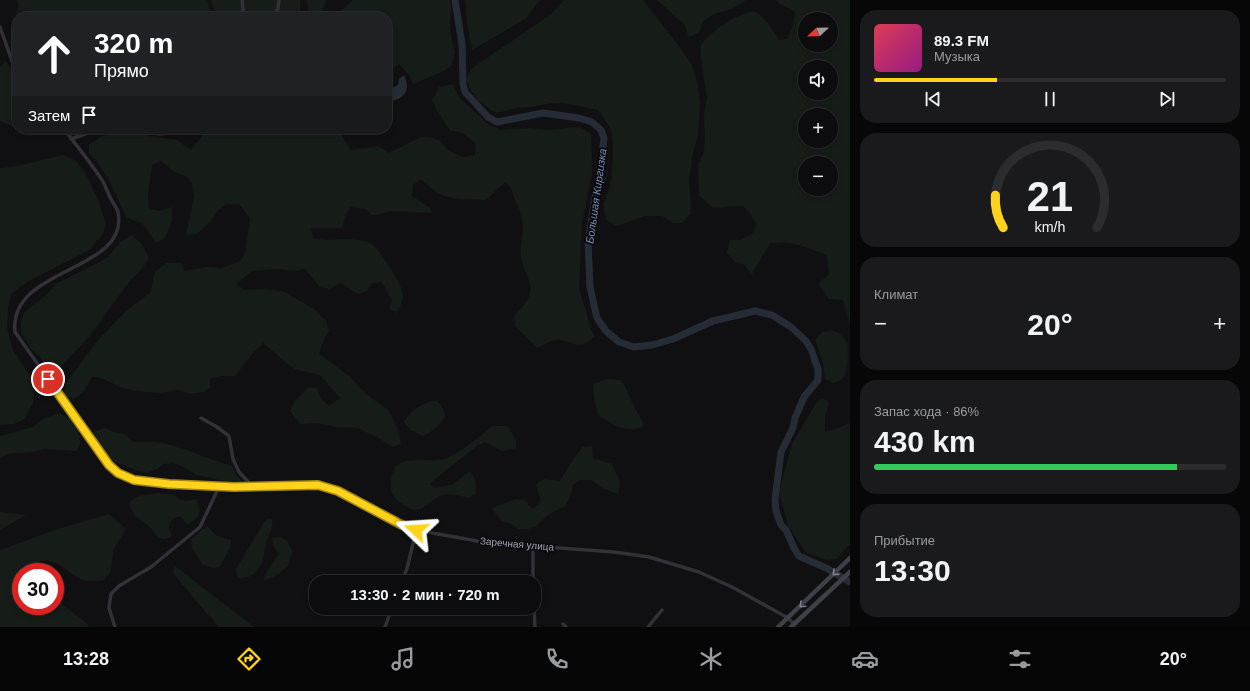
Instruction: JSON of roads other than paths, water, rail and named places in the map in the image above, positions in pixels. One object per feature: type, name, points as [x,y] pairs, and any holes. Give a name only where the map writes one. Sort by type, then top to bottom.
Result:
[{"type":"main road","points":[[778,627],[850,558]]},
{"type":"main road","points":[[793,626],[850,572]]},
{"type":"street","points":[[242,0],[243,12]]},
{"type":"street","points":[[276,12],[278,0]]},
{"type":"street","points":[[0,27],[12,61]]},
{"type":"street","name":"Заречная улица","points":[[66,134],[101,178],[118,211],[117,231],[106,248],[47,281],[22,302],[14,325],[15,332],[109,465],[118,473],[134,480],[169,484],[219,487],[318,485],[338,491],[402,525],[416,530],[477,541],[614,552],[649,557],[699,572],[732,587],[788,618],[793,626]]},
{"type":"street","points":[[71,139],[85,134]]},
{"type":"street","points":[[155,134],[166,134]]},
{"type":"street","points":[[201,418],[229,436],[233,459],[239,472],[252,486]]},
{"type":"street","points":[[115,627],[109,608],[111,594],[119,586],[151,567],[200,527],[219,487]]},
{"type":"street","points":[[404,575],[416,530]]},
{"type":"street","points":[[533,546],[533,575]]},
{"type":"street","points":[[648,627],[662,610]]},
{"type":"street","points":[[385,627],[389,615]]},
{"type":"street","points":[[534,615],[535,627]]},
{"type":"waterway","name":"Большая Киргизка","points":[[455,0],[462,44],[463,84],[465,92],[488,117],[497,122],[543,113],[579,118],[592,122],[601,130],[604,138],[588,241],[590,287],[597,318],[606,331],[619,342],[634,347],[652,345],[673,339],[713,321],[755,311],[772,315],[791,327],[806,341],[811,349],[818,369],[818,380],[804,397],[795,418],[793,428],[781,452],[775,499],[776,511],[781,525],[786,530],[799,556],[826,568],[850,582]]}]
